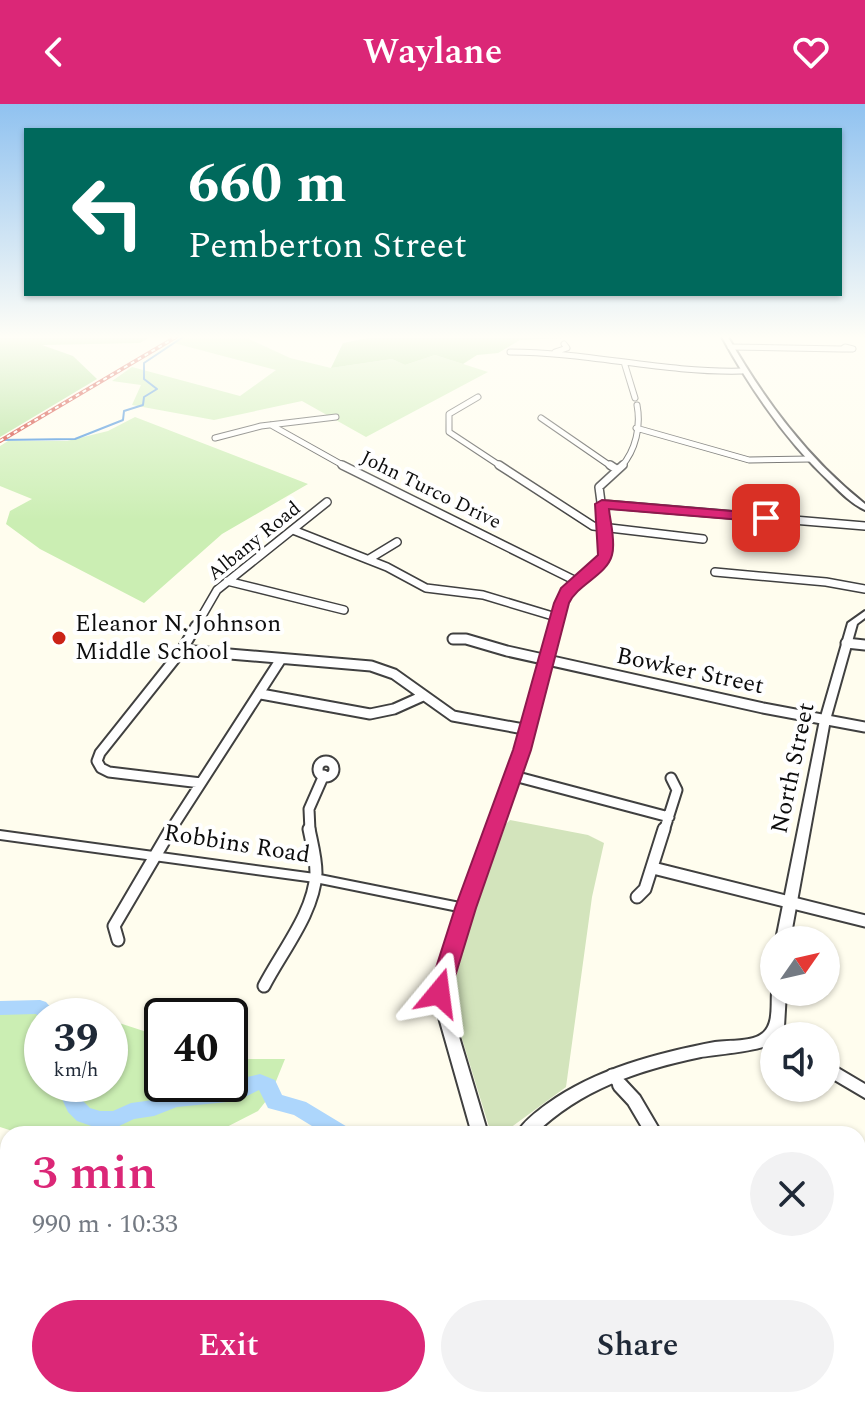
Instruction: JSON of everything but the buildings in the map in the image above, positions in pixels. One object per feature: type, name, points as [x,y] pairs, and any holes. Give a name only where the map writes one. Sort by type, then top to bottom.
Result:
[{"type":"street","points":[[477,398],[449,414],[449,432],[590,525],[703,539]]},
{"type":"street","points":[[478,1126],[439,993],[465,908],[529,730],[556,617],[566,592],[598,566],[605,555],[599,487],[602,480],[623,465],[630,454],[640,414],[635,398]]},
{"type":"street","points":[[763,398],[810,459],[865,508]]},
{"type":"street","points":[[215,438],[271,425],[336,417]]},
{"type":"street","points":[[541,418],[616,469]]},
{"type":"street","name":"John Turco Drive","points":[[271,425],[297,442],[578,582]]},
{"type":"street","points":[[636,428],[749,460],[810,459]]},
{"type":"street","name":"Albany Road","points":[[201,783],[126,775],[101,768],[97,761],[100,753],[182,650],[203,609],[227,581],[327,502]]},
{"type":"street","points":[[602,504],[865,526]]},
{"type":"street","points":[[293,530],[369,559],[426,588],[483,595],[556,617]]},
{"type":"street","points":[[369,559],[397,542]]},
{"type":"street","points":[[715,572],[826,582],[865,589]]},
{"type":"street","points":[[227,581],[344,610]]},
{"type":"street","name":"North Street","points":[[785,926],[825,720],[853,623],[865,614]]},
{"type":"street","name":"Bowker Street","points":[[453,639],[466,639],[547,660],[865,727]]},
{"type":"street","points":[[846,643],[865,645]]},
{"type":"street","points":[[182,650],[371,666],[394,674],[453,716],[529,730]]},
{"type":"street","points":[[118,940],[114,926],[155,854],[281,659]]},
{"type":"street","points":[[261,694],[370,714],[394,709],[423,696]]},
{"type":"street","points":[[264,986],[312,894],[317,859],[306,811],[324,775]]},
{"type":"street","points":[[514,776],[669,817]]},
{"type":"street","points":[[637,897],[645,889],[653,868],[677,790],[671,778]]},
{"type":"street","name":"Robbins Road","points":[[0,835],[315,878],[465,908]]},
{"type":"street","points":[[653,868],[865,921]]},
{"type":"street","points":[[532,1126],[544,1115],[612,1075],[689,1053],[760,1042]]},
{"type":"street","points":[[612,1075],[634,1100],[649,1126]]},
{"type":"street","points":[[840,1076],[865,1092]]},
{"type":"green space","points":[[0,398],[66,398],[0,437]]},
{"type":"green space","points":[[135,398],[440,398],[366,437],[302,401],[214,420],[132,405]]},
{"type":"green space","points":[[135,417],[308,484],[222,534],[144,603],[40,549],[6,524],[10,511],[32,499],[0,486],[0,446],[8,441],[67,441],[108,431]]},
{"type":"green space","points":[[510,820],[588,835],[604,843],[592,897],[566,1087],[513,1126],[489,1126],[451,1003],[450,982]]},
{"type":"green space","points":[[0,1002],[24,1004],[24,1102],[128,1102],[128,1026],[144,1031],[144,1102],[248,1102],[248,1059],[285,1059],[270,1096],[258,1111],[229,1126],[0,1126]]},
{"type":"waterway","points":[[0,440],[75,439],[123,420],[124,411],[143,405],[144,398]]},
{"type":"waterway","points":[[0,1008],[24,1007]]},
{"type":"waterway","points":[[73,1102],[84,1115],[100,1120],[115,1119],[131,1111],[154,1108],[176,1099],[237,1093],[250,1084],[260,1082],[268,1086],[275,1102],[299,1108],[329,1126]]},
{"type":"railway","points":[[0,441],[73,398]]},
{"type":"place","name":"Eleanor N. Johnson Middle School","points":[[59,638]]},
{"type":"route","points":[[439,993],[465,908],[514,776],[561,603],[566,592],[598,566],[605,555],[602,504],[766,518]]}]
